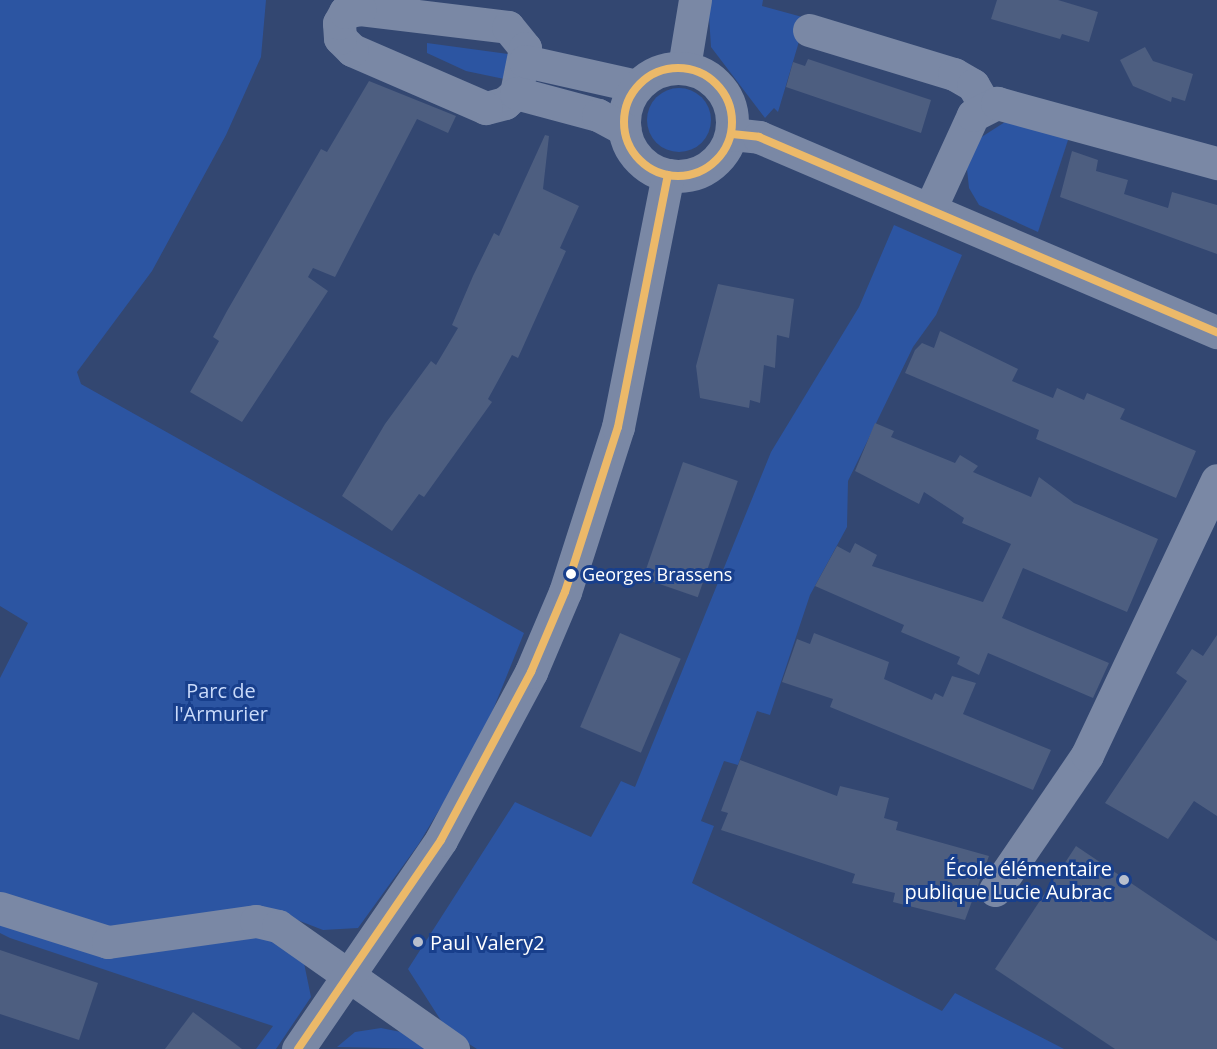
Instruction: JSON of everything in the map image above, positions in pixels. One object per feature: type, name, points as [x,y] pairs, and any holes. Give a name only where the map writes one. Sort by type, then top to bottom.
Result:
[{"type":"street","points":[[684,67],[695,0]]},
{"type":"street","points":[[343,6],[508,27],[523,39],[525,61],[516,93],[505,103],[486,108],[352,50],[338,30],[343,6]]},
{"type":"street","points":[[809,30],[965,79],[985,106]]},
{"type":"street","points":[[525,61],[637,86]]},
{"type":"street","points":[[684,67],[706,74],[723,90],[732,111],[732,134],[708,167],[668,175],[638,159],[624,129],[626,106],[637,86],[658,71],[684,67]]},
{"type":"street","points":[[516,93],[598,115],[624,129]]},
{"type":"street","points":[[930,209],[969,121],[985,106],[1023,106],[1217,163]]},
{"type":"street","points":[[732,134],[759,137],[1217,332]]},
{"type":"street","points":[[298,1049],[351,974],[487,763],[565,592],[618,427],[668,175]]},
{"type":"street","points":[[995,890],[1087,755],[1217,480]]},
{"type":"street","points":[[0,908],[108,942],[256,921],[307,942],[453,1049]]},
{"type":"green space","name":"Parc de l'Armurier","points":[[0,0],[266,0],[261,57],[226,135],[152,271],[77,372],[81,384],[524,633],[480,742],[418,845],[358,928],[323,930],[287,916],[115,930],[0,894],[0,678],[28,623],[0,606]]},
{"type":"green space","points":[[708,0],[763,0],[762,6],[806,18],[778,112],[774,108],[765,118],[711,47]]},
{"type":"green space","points":[[427,43],[515,55],[509,80],[466,71],[427,53]]},
{"type":"green space","points":[[679,88],[691,90],[702,97],[709,108],[711,120],[709,132],[702,143],[691,150],[679,152],[667,150],[656,143],[649,132],[647,120],[649,108],[656,97],[667,90]]},
{"type":"green space","points":[[1005,122],[1069,137],[1038,232],[979,205],[969,188],[967,169],[980,138]]},
{"type":"green space","points":[[894,225],[962,255],[936,315],[913,347],[848,481],[847,527],[810,595],[770,715],[757,711],[738,765],[724,761],[701,821],[714,826],[692,883],[942,1011],[955,993],[1064,1049],[477,1049],[447,1030],[408,969],[515,802],[591,837],[621,781],[635,787],[771,452],[859,307]]},
{"type":"green space","points":[[0,919],[113,955],[260,933],[304,963],[311,997],[276,1049],[256,1049],[273,1026],[10,938],[0,933]]},
{"type":"green space","points":[[381,1028],[401,1032],[427,1049],[337,1047],[355,1032]]},
{"type":"building","points":[[997,0],[1058,0],[1098,12],[1089,42],[1062,34],[1060,39],[991,19]]},
{"type":"building","points":[[1145,47],[1153,61],[1193,74],[1185,101],[1172,97],[1171,102],[1133,86],[1120,60]]},
{"type":"building","points":[[808,59],[931,100],[921,133],[786,87],[793,62],[805,66]]},
{"type":"building","points":[[369,81],[456,116],[448,133],[417,119],[335,277],[313,268],[308,277],[328,291],[242,422],[190,392],[219,341],[213,337],[227,311],[321,149],[327,152]]},
{"type":"building","points":[[545,135],[549,136],[543,189],[579,206],[560,248],[566,251],[518,358],[512,355],[488,399],[492,402],[424,497],[419,494],[392,531],[342,496],[385,424],[431,361],[436,365],[458,328],[452,325],[473,276],[494,233],[499,236]]},
{"type":"building","points":[[1072,151],[1098,160],[1096,171],[1128,180],[1124,194],[1168,208],[1172,192],[1217,205],[1217,254],[1060,197]]},
{"type":"building","points":[[718,284],[794,299],[789,338],[777,335],[775,368],[764,365],[760,403],[750,400],[749,408],[700,398],[696,366]]},
{"type":"building","points":[[940,331],[1018,369],[1012,381],[1053,398],[1057,388],[1084,400],[1087,393],[1125,409],[1120,419],[1196,451],[1176,498],[1036,439],[1039,430],[905,373],[915,350],[922,343],[934,348]]},
{"type":"building","points":[[875,423],[894,431],[891,437],[955,463],[960,455],[978,466],[973,472],[1031,497],[1039,477],[1074,503],[1158,539],[1127,612],[1023,568],[1002,618],[1109,663],[1093,698],[988,653],[979,675],[957,664],[960,657],[901,632],[904,625],[815,586],[837,546],[850,553],[855,543],[877,555],[872,566],[983,602],[1011,544],[962,523],[964,518],[924,492],[919,504],[855,471]]},
{"type":"building","points":[[683,462],[738,481],[698,597],[643,578]]},
{"type":"building","points":[[620,633],[681,659],[641,753],[580,727]]},
{"type":"building","points":[[814,633],[889,662],[884,679],[932,700],[935,693],[943,697],[952,676],[976,683],[963,714],[1051,750],[1033,790],[830,707],[833,699],[782,682],[797,639],[810,644]]},
{"type":"building","points":[[1217,635],[1217,816],[1194,801],[1168,839],[1105,803],[1187,681],[1176,673],[1192,649],[1203,656]]},
{"type":"building","points":[[740,760],[837,796],[840,786],[889,798],[884,818],[898,822],[896,830],[989,856],[965,920],[893,902],[895,893],[852,883],[855,874],[721,830],[728,813],[721,811]]},
{"type":"building","points":[[1076,846],[1217,941],[1217,1049],[1115,1049],[995,969]]},
{"type":"building","points":[[0,950],[98,983],[79,1040],[0,1014]]},
{"type":"building","points":[[193,1012],[242,1049],[165,1049]]},
{"type":"transit line","points":[[678,68],[699,72],[716,84],[728,101],[732,122],[728,143],[716,160],[699,172],[678,176],[657,172],[640,160],[628,143],[624,122],[628,101],[640,84],[657,72],[678,68]]},
{"type":"transit line","points":[[732,134],[759,137],[1217,332]]},
{"type":"transit line","points":[[298,1049],[441,840],[531,672],[565,592],[618,427],[668,175]]},
{"type":"place","name":"Georges Brassens","points":[[571,574]]},
{"type":"place","name":"École élémentaire publique Lucie Aubrac","points":[[1124,880]]},
{"type":"place","name":"Paul Valery2","points":[[418,942]]}]
